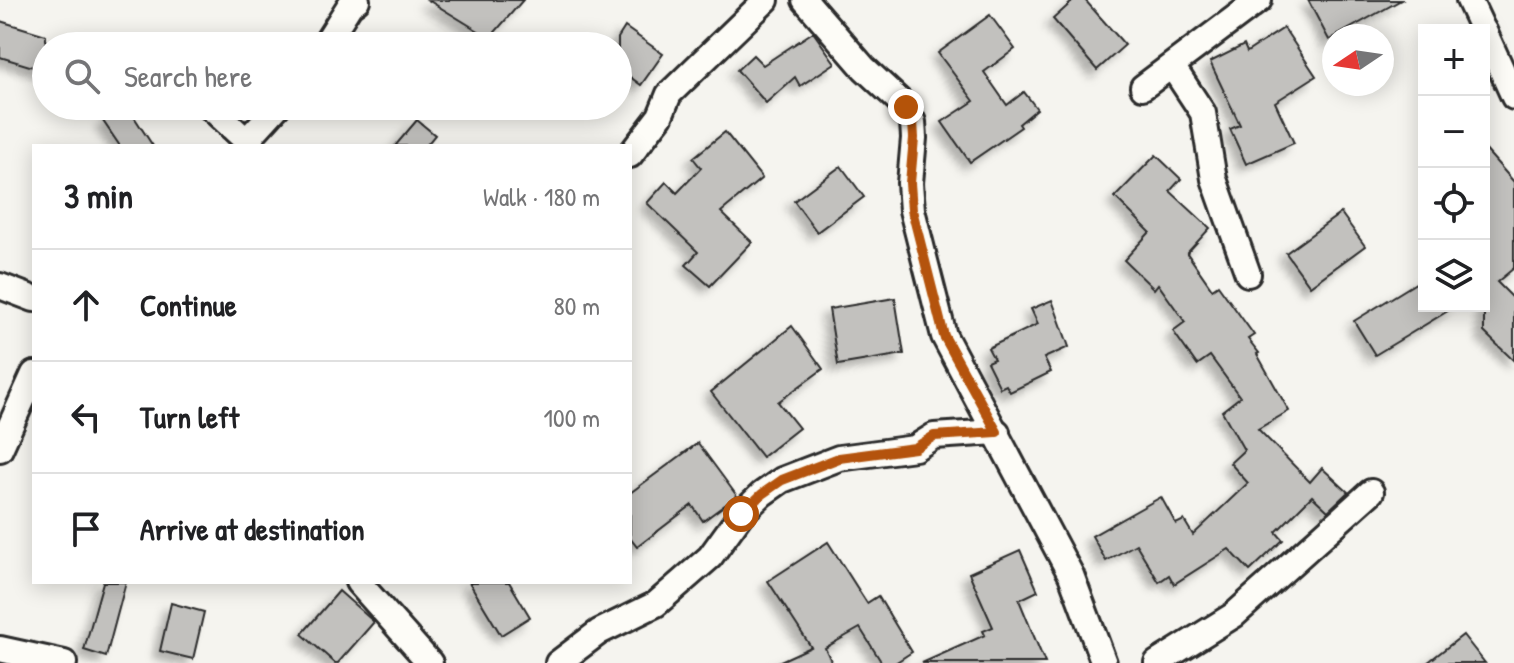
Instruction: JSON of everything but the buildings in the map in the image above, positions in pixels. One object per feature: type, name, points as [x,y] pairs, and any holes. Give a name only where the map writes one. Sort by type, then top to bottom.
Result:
[{"type":"street","points":[[333,32],[350,5],[357,0]]},
{"type":"street","points":[[632,152],[660,116],[669,94],[766,0]]},
{"type":"street","points":[[805,0],[864,68],[906,107],[913,122],[912,210],[944,336],[1071,575],[1104,663]]},
{"type":"street","points":[[1143,87],[1259,0]]},
{"type":"street","points":[[1469,0],[1481,24]]},
{"type":"street","points":[[1490,44],[1514,97]]},
{"type":"street","points":[[1172,66],[1203,113],[1214,179],[1248,274]]},
{"type":"street","points":[[225,120],[250,143],[267,120]]},
{"type":"street","points":[[0,286],[32,298]]},
{"type":"street","points":[[0,449],[32,378]]},
{"type":"street","points":[[558,663],[599,632],[656,604],[710,557],[741,514],[782,480],[839,458],[915,448],[934,436],[997,432]]},
{"type":"street","points":[[1157,663],[1234,615],[1371,492]]},
{"type":"street","points":[[360,584],[430,663]]},
{"type":"street","points":[[0,649],[64,663]]},
{"type":"route","points":[[741,514],[782,480],[839,458],[915,448],[934,436],[997,432],[944,336],[912,210],[910,183],[914,138],[913,122],[906,107]]}]
